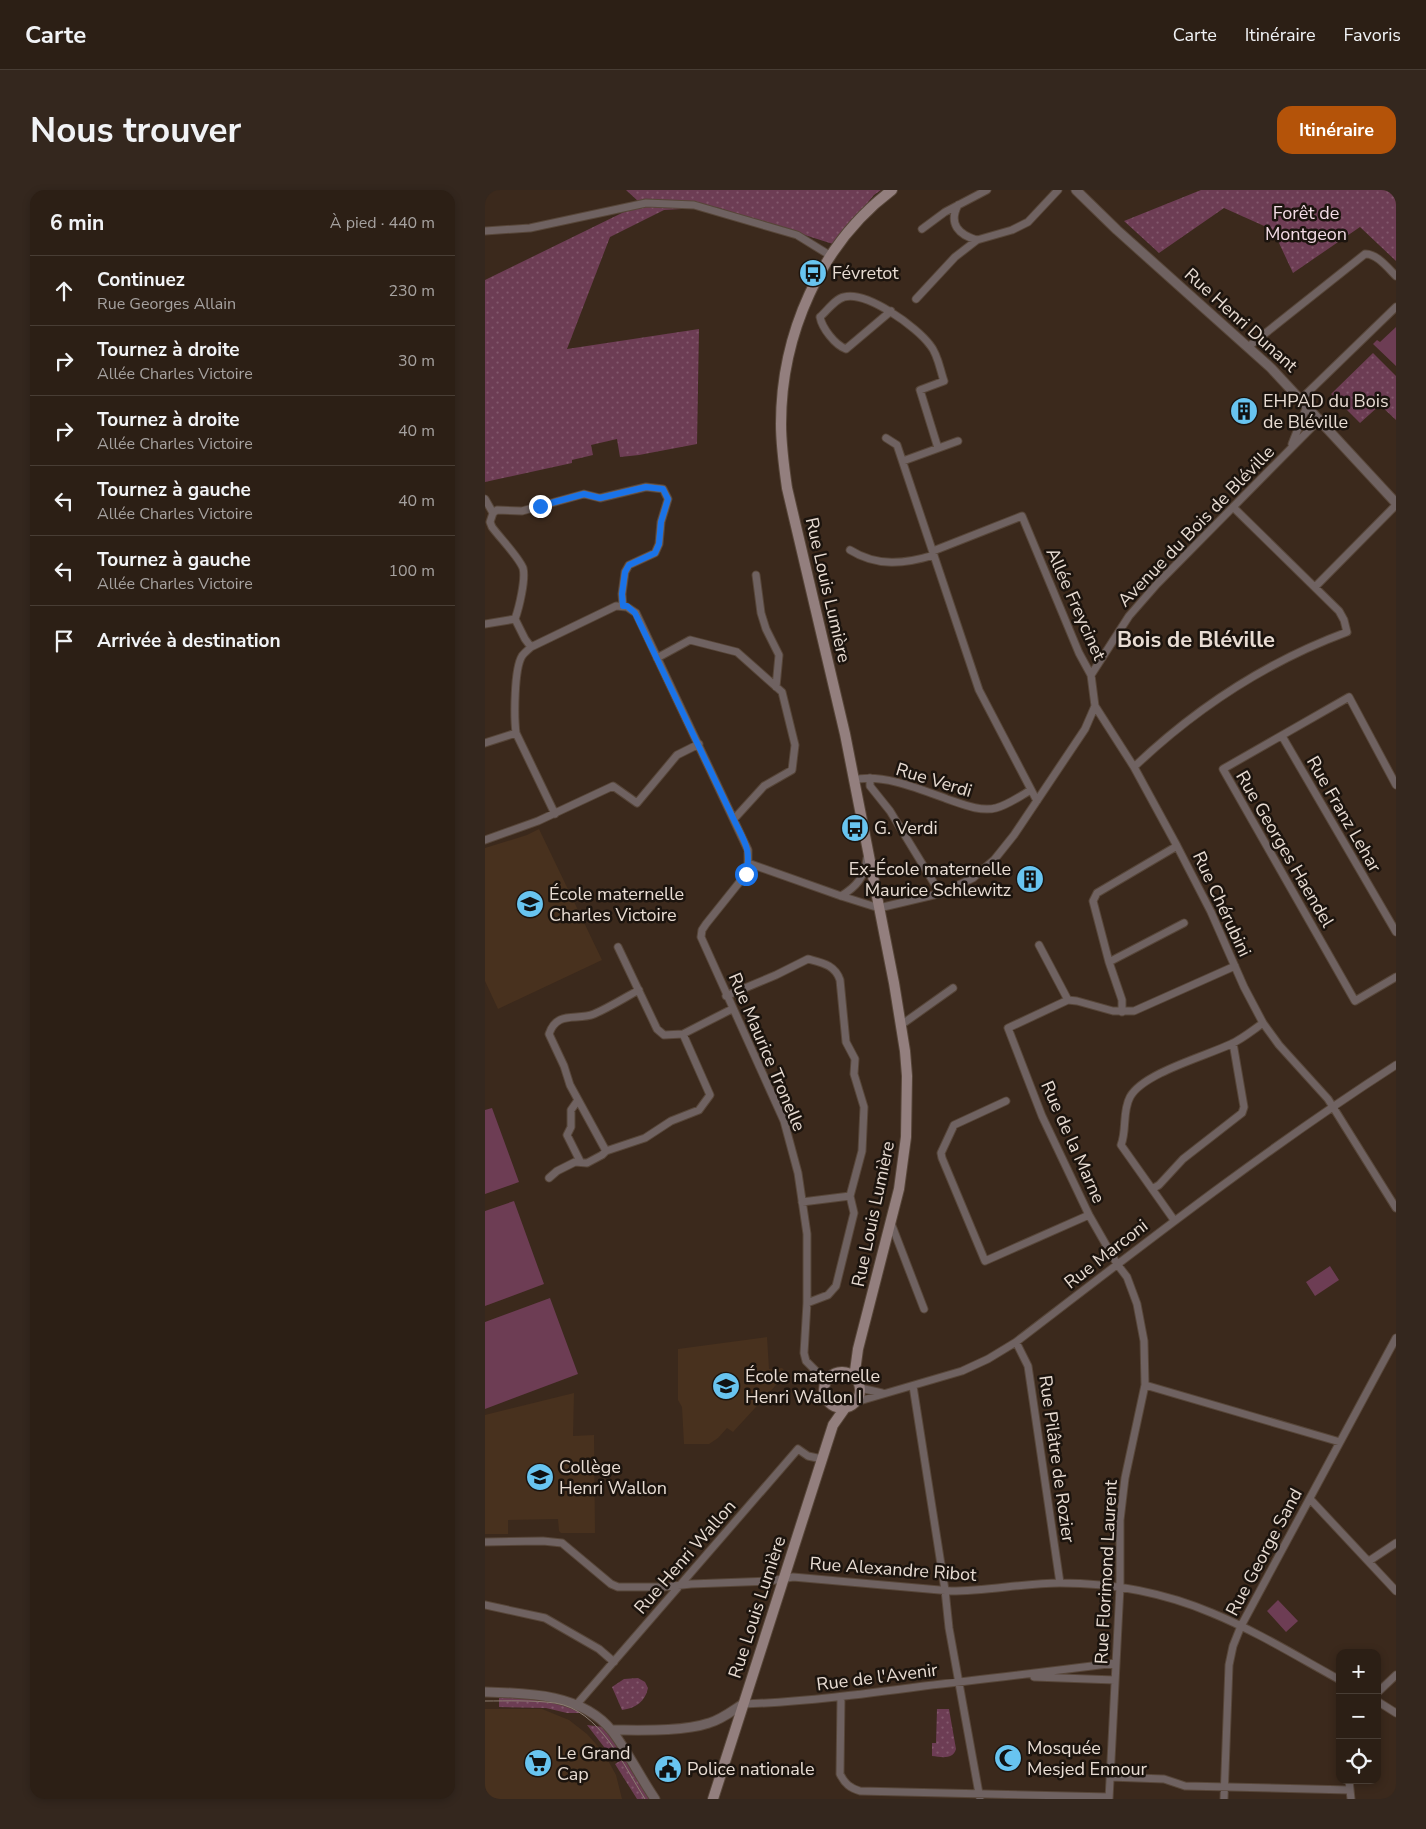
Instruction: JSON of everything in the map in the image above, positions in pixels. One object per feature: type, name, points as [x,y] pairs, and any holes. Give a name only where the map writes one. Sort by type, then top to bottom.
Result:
[{"type":"main road","name":"Rue Louis Lumière","points":[[841,1372],[852,1360],[858,1349],[891,1222],[902,1169],[907,1114],[907,1076],[901,1025],[845,734],[787,488],[781,440],[782,399],[791,345],[809,294],[831,256],[855,224],[891,190]]},
{"type":"main road","name":"Rue Louis Lumière","points":[[858,1349],[858,1383]]},
{"type":"main road","points":[[841,1372],[849,1373],[858,1383],[860,1393],[856,1402],[845,1408],[832,1405],[825,1394],[826,1382],[832,1375],[841,1372]]},
{"type":"main road","name":"Rue Louis Lumière","points":[[832,1405],[833,1425]]},
{"type":"main road","name":"Rue Louis Lumière","points":[[713,1799],[833,1425],[845,1408]]},
{"type":"street","points":[[922,228],[958,204],[987,190]]},
{"type":"street","points":[[916,299],[955,257],[977,240],[1012,230],[1029,222],[1058,190]]},
{"type":"street","name":"Rue Henri Dunant","points":[[1077,190],[1117,230],[1271,368],[1309,407],[1396,504]]},
{"type":"street","points":[[485,232],[530,228],[646,202],[694,205],[797,235],[831,256]]},
{"type":"street","points":[[958,204],[954,219],[956,226],[964,236],[977,240]]},
{"type":"street","points":[[1248,347],[1365,254],[1369,253],[1374,256],[1396,276]]},
{"type":"street","points":[[891,311],[846,349],[839,346],[821,322],[820,317],[841,298],[851,296],[891,311],[925,338],[932,346],[944,381],[920,390],[938,448]]},
{"type":"street","points":[[1301,399],[1396,307]]},
{"type":"street","name":"Avenue du Bois de Bléville","points":[[1290,449],[1305,411],[1309,407]]},
{"type":"street","name":"Avenue du Bois de Bléville","points":[[1091,675],[1129,616],[1157,584],[1320,419]]},
{"type":"street","points":[[886,438],[897,445],[903,461],[979,690],[1037,801]]},
{"type":"street","points":[[903,461],[958,441]]},
{"type":"street","points":[[531,647],[515,619],[520,606],[523,570],[520,563],[492,527],[490,522],[493,513],[497,510],[523,511],[584,494],[600,498],[646,487],[663,489],[668,499],[661,522],[659,544],[655,553],[629,565],[625,572],[622,594],[623,606]]},
{"type":"street","points":[[485,499],[493,513]]},
{"type":"street","points":[[1315,587],[1396,504]]},
{"type":"street","points":[[1134,767],[1164,738],[1225,693],[1287,658],[1347,632],[1339,611],[1233,507]]},
{"type":"street","name":"Allée Freycinet","points":[[934,553],[1022,516],[1075,644],[1091,675],[1095,706]]},
{"type":"street","points":[[850,550],[862,558],[877,562],[897,563],[917,561],[934,553]]},
{"type":"street","points":[[756,575],[761,613],[766,629],[779,655],[776,687]]},
{"type":"street","points":[[555,814],[516,732],[518,667],[523,656],[531,647],[616,606],[627,606],[635,613],[748,850],[749,863],[879,908],[942,893],[973,878],[993,860],[1014,835],[1085,729],[1095,706]]},
{"type":"street","points":[[485,624],[515,619]]},
{"type":"street","points":[[657,658],[690,640],[725,648],[737,652],[782,692],[795,745],[792,770],[764,786],[734,820]]},
{"type":"street","name":"Rue Georges Haendel","points":[[1396,785],[1349,698],[1223,769],[1355,1001],[1396,977]]},
{"type":"street","name":"Rue Chérubini","points":[[1095,706],[1134,767],[1177,846],[1211,912],[1244,987],[1263,1023],[1279,1045],[1328,1099],[1395,1205]]},
{"type":"street","points":[[485,743],[516,732]]},
{"type":"street","name":"Rue Franz Lehar","points":[[1282,736],[1396,932]]},
{"type":"street","points":[[485,840],[519,829],[555,814],[613,786],[637,803],[677,755],[699,744]]},
{"type":"street","name":"Rue Verdi","points":[[853,780],[862,778],[879,779],[917,788],[972,808],[996,808],[1031,790]]},
{"type":"street","points":[[870,778],[870,786],[890,811],[937,888]]},
{"type":"street","points":[[1122,1012],[1122,1000],[1109,962],[1093,901],[1097,893],[1177,846]]},
{"type":"street","points":[[841,896],[857,885],[863,876],[868,848]]},
{"type":"street","name":"Rue Maurice Tronelle","points":[[749,863],[746,874],[706,924],[701,937],[706,952],[784,1121],[798,1173],[807,1234],[807,1302],[804,1341],[806,1361],[826,1382]]},
{"type":"street","points":[[1109,962],[1184,923]]},
{"type":"street","points":[[1039,945],[1068,1000],[1122,1012],[1134,1011],[1235,966]]},
{"type":"street","points":[[618,947],[657,1029],[664,1035],[683,1034],[732,1009]]},
{"type":"street","points":[[726,996],[808,959],[830,965],[838,972],[846,1042],[855,1059],[854,1074],[864,1107],[862,1151],[850,1196],[854,1213],[836,1286],[828,1295],[807,1302]]},
{"type":"street","points":[[901,1025],[953,988]]},
{"type":"street","points":[[607,1151],[570,1085],[564,1066],[549,1034],[554,1023],[568,1016],[592,1014],[639,990]]},
{"type":"street","name":"Rue de la Marne","points":[[1068,1000],[1008,1028],[1042,1116],[1089,1215],[1117,1264]]},
{"type":"street","points":[[1174,1220],[1121,1145],[1124,1137],[1123,1121],[1126,1104],[1131,1094],[1144,1083],[1171,1068],[1233,1043],[1263,1023]]},
{"type":"street","points":[[549,1178],[557,1171],[580,1161],[587,1163],[607,1151],[645,1138],[671,1121],[699,1110],[710,1095],[683,1034]]},
{"type":"street","points":[[1152,1189],[1159,1185],[1183,1159],[1242,1113],[1244,1107],[1233,1043]]},
{"type":"street","name":"Rue Marconi","points":[[856,1402],[962,1371],[988,1359],[1016,1342],[1174,1220],[1332,1107],[1396,1064]]},
{"type":"street","points":[[579,1100],[571,1110],[571,1127],[567,1135],[580,1161]]},
{"type":"street","points":[[1006,1101],[954,1125],[941,1153],[985,1261],[1089,1215]]},
{"type":"street","points":[[802,1202],[850,1196]]},
{"type":"street","points":[[891,1222],[924,1309]]},
{"type":"street","name":"Rue Florimond Laurent","points":[[1109,1798],[1120,1587],[1120,1520],[1125,1478],[1145,1385],[1144,1341],[1137,1304],[1127,1277],[1117,1264]]},
{"type":"street","name":"Rue George Sand","points":[[1224,1799],[1229,1665],[1233,1646],[1241,1626],[1396,1338]]},
{"type":"street","name":"Rue Pilâtre de Rozier","points":[[1016,1342],[1028,1366],[1060,1583]]},
{"type":"street","name":"Rue Marconi","points":[[858,1383],[882,1393]]},
{"type":"street","points":[[1145,1385],[1340,1442]]},
{"type":"street","points":[[913,1386],[945,1590],[949,1628],[980,1797]]},
{"type":"street","name":"Rue Henri Wallon","points":[[577,1704],[798,1449],[808,1456],[822,1459]]},
{"type":"street","points":[[1310,1499],[1396,1591]]},
{"type":"street","name":"Rue Alexandre Ribot","points":[[485,1542],[543,1541],[562,1543],[611,1584],[618,1587],[770,1581],[793,1577],[973,1591],[1060,1583],[1120,1587],[1183,1602],[1241,1626],[1336,1678]]},
{"type":"street","points":[[1369,1561],[1396,1543]]},
{"type":"street","points":[[485,1605],[545,1618],[599,1649],[614,1662]]},
{"type":"street","name":"Rue de l'Avenir","points":[[743,1704],[841,1697],[1116,1663]]},
{"type":"street","points":[[1381,1689],[1396,1675]]},
{"type":"street","name":"Rue de l'Avenir","points":[[1014,1676],[1115,1680]]},
{"type":"street","points":[[485,1692],[555,1698],[577,1704],[611,1730],[655,1799]]},
{"type":"street","points":[[841,1697],[841,1774],[849,1787],[860,1791],[980,1797],[1109,1798]]},
{"type":"street","points":[[611,1730],[698,1726],[721,1718],[743,1704]]},
{"type":"street","points":[[1381,1704],[1396,1713]]},
{"type":"street","points":[[1110,1777],[1163,1779],[1185,1786],[1349,1790]]},
{"type":"street","points":[[1349,1784],[1351,1799]]},
{"type":"shaded area","name":"École maternelle Charles Victoire","points":[[539,829],[602,960],[498,1009],[485,981],[485,848],[527,835]]},
{"type":"shaded area","name":"École maternelle Henri Wallon I","points":[[767,1337],[769,1369],[782,1368],[787,1373],[733,1432],[727,1428],[709,1444],[684,1444],[682,1407],[678,1400],[678,1349]]},
{"type":"shaded area","name":"Collège Henri Wallon","points":[[574,1393],[573,1436],[594,1435],[595,1533],[561,1533],[559,1531],[558,1519],[508,1520],[508,1534],[485,1534],[485,1415]]},
{"type":"shaded area","name":"Le Grand Cap","points":[[485,1709],[542,1709],[569,1720],[587,1734],[604,1753],[616,1775],[622,1799],[485,1799]]},
{"type":"green space","points":[[626,190],[881,190],[874,195],[833,244],[716,207],[664,210],[610,237],[567,349],[699,329],[697,444],[620,457],[617,439],[591,445],[593,455],[572,460],[572,463],[485,482],[485,280],[628,210],[639,202]]},
{"type":"green space","name":"Forêt de Montgeon","points":[[1201,190],[1396,190],[1396,261],[1360,227],[1293,273],[1273,230],[1224,208],[1159,253],[1124,221]]},
{"type":"green space","points":[[1396,327],[1396,366],[1373,344],[1377,340],[1380,342]]},
{"type":"green space","points":[[1373,353],[1396,376],[1396,420],[1380,405],[1360,423],[1331,394]]},
{"type":"green space","points":[[492,1108],[519,1182],[485,1194],[485,1110]]},
{"type":"green space","points":[[514,1201],[544,1284],[485,1306],[485,1211]]},
{"type":"green space","points":[[1330,1266],[1339,1280],[1315,1296],[1306,1282]]},
{"type":"green space","points":[[550,1298],[578,1374],[485,1409],[485,1322]]},
{"type":"green space","points":[[1278,1600],[1298,1621],[1286,1632],[1267,1611]]},
{"type":"green space","points":[[638,1678],[645,1682],[648,1688],[645,1697],[636,1706],[622,1710],[612,1687],[624,1679]]},
{"type":"green space","points":[[499,1694],[554,1700],[585,1713],[567,1713],[546,1708],[499,1707]]},
{"type":"green space","points":[[937,1709],[949,1709],[956,1749],[949,1756],[932,1756],[932,1743],[936,1743]]},
{"type":"green space","points":[[587,1725],[603,1727],[621,1750],[611,1756]]},
{"type":"green space","points":[[626,1757],[652,1799],[637,1799],[615,1764]]},
{"type":"tram line","points":[[485,1701],[555,1703],[571,1708],[585,1716],[609,1741],[645,1799]]},
{"type":"place","name":"Févretot","points":[[813,273]]},
{"type":"place","name":"EHPAD du Bois de Bléville","points":[[1244,411]]},
{"type":"place","name":"G. Verdi","points":[[855,828]]},
{"type":"place","name":"Ex-École maternelle Maurice Schlewitz","points":[[1030,879]]},
{"type":"place","name":"École maternelle Charles Victoire","points":[[530,904]]},
{"type":"place","name":"École maternelle Henri Wallon I","points":[[726,1386]]},
{"type":"place","name":"Collège Henri Wallon","points":[[540,1477]]},
{"type":"place","name":"Mosquée Mesjed Ennour","points":[[1008,1758]]},
{"type":"place","name":"Le Grand Cap","points":[[538,1763]]},
{"type":"place","name":"Police nationale","points":[[668,1769]]},
{"type":"district","name":"Bois de Bléville","points":[[1196,640]]},
{"type":"route","points":[[540,506],[584,494],[600,498],[646,487],[663,489],[668,499],[661,522],[659,544],[655,553],[629,565],[625,572],[622,594],[623,606],[627,606],[635,613],[748,850],[749,863],[746,874]]}]
